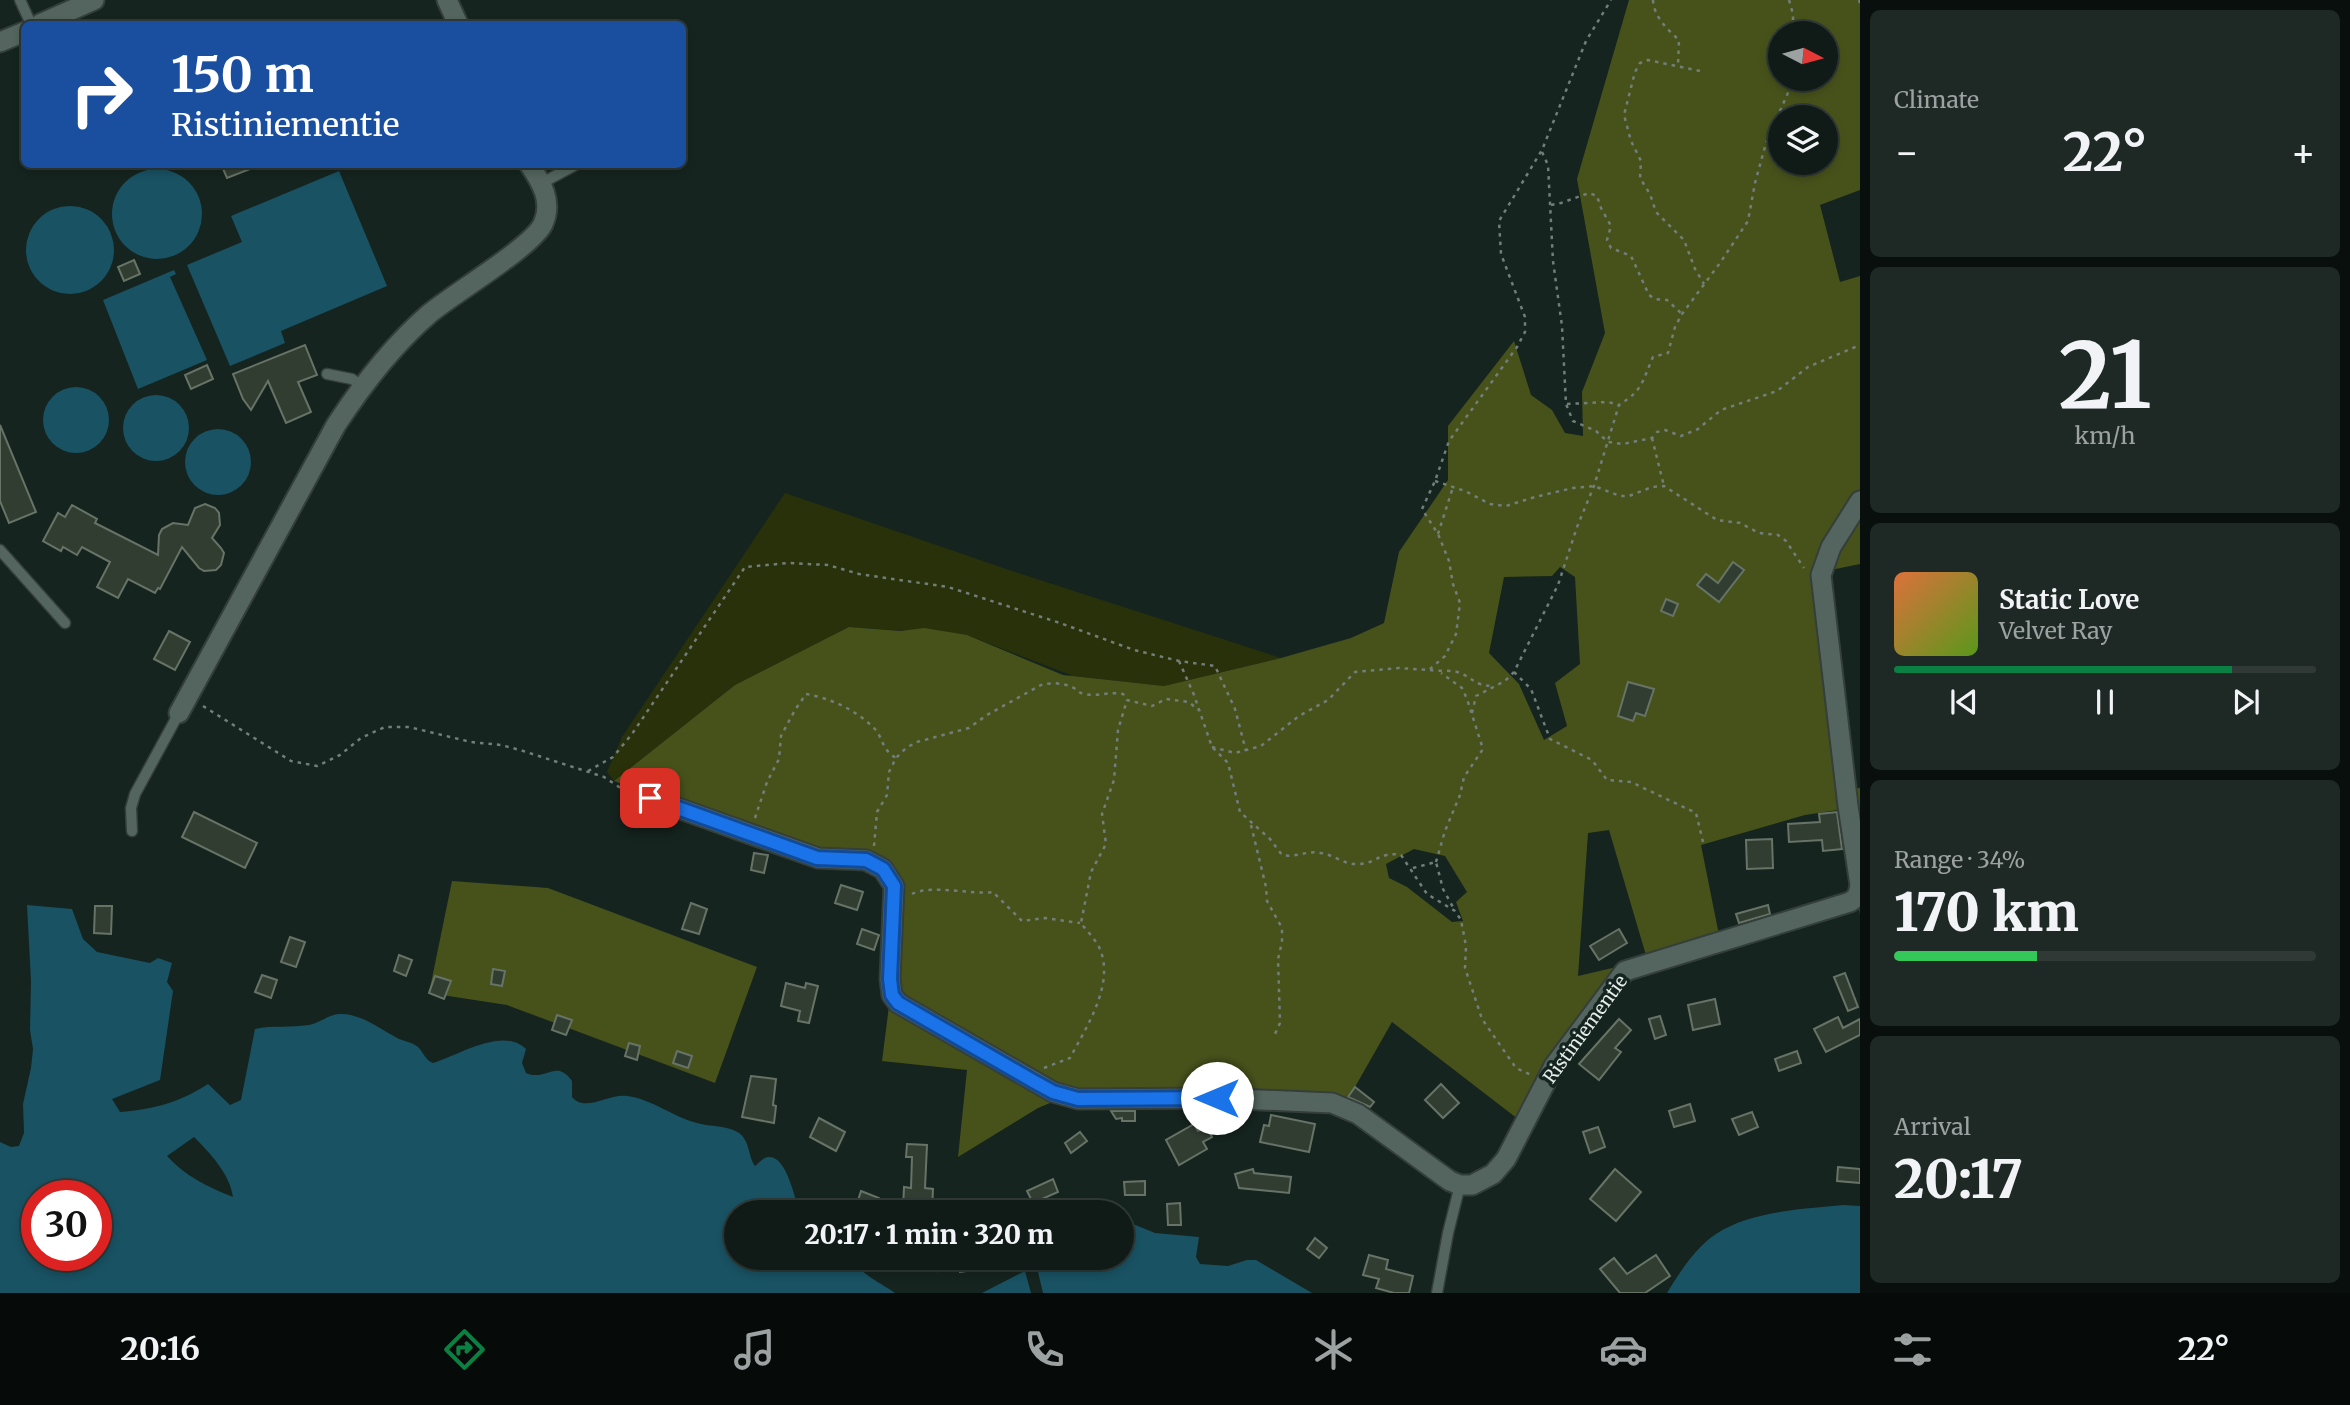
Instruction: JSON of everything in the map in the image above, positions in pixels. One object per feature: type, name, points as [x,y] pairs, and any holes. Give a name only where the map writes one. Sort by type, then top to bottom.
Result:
[{"type":"street","points":[[47,21],[94,0]]},
{"type":"street","points":[[447,0],[457,21]]},
{"type":"street","points":[[0,43],[21,33]]},
{"type":"street","points":[[184,705],[336,425],[362,386],[401,340],[427,315],[536,235],[547,213],[542,183],[533,168]]},
{"type":"street","points":[[1821,571],[1839,533],[1860,501]]},
{"type":"street","name":"Ristiniementie","points":[[1460,1185],[1480,1182],[1493,1174],[1506,1159],[1554,1066],[1625,971],[1850,902],[1859,893],[1821,571]]},
{"type":"street","points":[[650,798],[817,858],[874,863],[891,877],[895,894],[890,979],[892,995],[898,1003],[1053,1092],[1078,1099],[1245,1098],[1332,1103],[1358,1114],[1450,1181],[1460,1185]]},
{"type":"lane","points":[[20,0],[30,21]]},
{"type":"lane","points":[[542,183],[570,168]]},
{"type":"lane","points":[[327,374],[352,379],[362,386]]},
{"type":"lane","points":[[0,550],[65,623]]},
{"type":"lane","points":[[132,831],[131,808],[135,793],[184,705]]},
{"type":"lane","points":[[1437,1293],[1447,1233],[1460,1185]]},
{"type":"path","points":[[1429,670],[1445,656],[1456,634],[1460,603],[1452,584],[1449,561],[1438,534],[1422,509],[1449,441],[1525,332],[1525,317],[1501,254],[1499,221],[1542,150],[1586,41],[1611,0]]},
{"type":"path","points":[[1653,0],[1661,23],[1679,40],[1678,66]]},
{"type":"path","points":[[1790,0],[1793,21]]},
{"type":"path","points":[[1700,71],[1648,60],[1640,63],[1634,72],[1624,115],[1641,161],[1640,178],[1650,194],[1656,212],[1684,240],[1704,284]]},
{"type":"path","points":[[1472,713],[1476,696],[1496,687],[1514,672],[1558,585],[1594,486],[1619,405],[1635,395],[1653,357],[1668,353],[1675,327],[1682,314],[1748,221],[1766,143],[1789,91]]},
{"type":"path","points":[[1542,150],[1548,165],[1553,261],[1562,326],[1566,404],[1573,421],[1595,431],[1608,442],[1623,444],[1652,438],[1657,432],[1665,430],[1682,436],[1698,429],[1721,410],[1777,391],[1808,367],[1860,345]]},
{"type":"path","points":[[1551,205],[1589,193],[1597,196],[1611,226],[1607,240],[1611,248],[1631,256],[1649,295],[1655,299],[1667,300],[1682,314]]},
{"type":"path","points":[[1566,404],[1608,402],[1619,405]]},
{"type":"path","points":[[1652,438],[1664,486]]},
{"type":"path","points":[[1435,481],[1490,504],[1506,506],[1535,496],[1594,486],[1620,496],[1664,486],[1717,520],[1740,523],[1759,533],[1778,535],[1786,541],[1803,568],[1821,571]]},
{"type":"path","points":[[1438,534],[1453,487]]},
{"type":"path","points":[[588,771],[613,757],[632,734],[744,567],[789,563],[828,565],[859,574],[948,587],[1134,650],[1215,666],[1235,709],[1246,751]]},
{"type":"path","points":[[1179,661],[1212,747],[1228,763],[1240,811],[1270,839],[1282,855],[1291,857],[1321,853],[1351,864],[1363,864],[1389,853],[1401,855],[1427,894],[1455,911]]},
{"type":"path","points":[[1212,747],[1235,753],[1261,746],[1299,716],[1328,700],[1355,672],[1399,668],[1441,673],[1458,672],[1479,685],[1496,687]]},
{"type":"path","points":[[1514,672],[1531,689],[1550,739],[1592,760],[1607,780],[1631,782],[1696,813],[1703,842]]},
{"type":"path","points":[[1441,673],[1462,688],[1483,749],[1464,777],[1461,795],[1445,831],[1436,862],[1443,889],[1461,920],[1466,946],[1465,968],[1482,1019],[1516,1068],[1545,1082]]},
{"type":"path","points":[[874,863],[873,834],[877,812],[887,795],[889,772],[896,758],[906,748],[917,742],[969,728],[1041,685],[1050,683],[1073,687],[1082,694],[1123,694],[1126,700],[1118,730],[1114,780],[1102,814],[1106,844],[1088,879],[1081,923]]},
{"type":"path","points":[[750,834],[767,782],[779,759],[781,736],[794,710],[806,694],[845,706],[875,730],[885,751],[896,758]]},
{"type":"path","points":[[1126,700],[1152,706],[1167,699],[1189,702],[1198,710]]},
{"type":"path","points":[[184,705],[291,761],[317,766],[340,755],[361,738],[385,727],[410,727],[471,742],[500,745],[588,771],[650,798]]},
{"type":"path","points":[[1251,823],[1267,901],[1282,928],[1278,959],[1280,1023],[1275,1034]]},
{"type":"path","points":[[1412,869],[1436,862]]},
{"type":"path","points":[[895,894],[911,894],[922,889],[953,892],[963,890],[980,894],[993,892],[1022,921],[1045,918],[1081,923],[1098,945],[1105,969],[1102,988],[1087,1025],[1070,1058],[1045,1068],[1033,1081]]},
{"type":"green space","points":[[1629,0],[1860,0],[1860,190],[1820,205],[1840,282],[1860,276],[1860,564],[1826,571],[1849,789],[1860,788],[1860,915],[1845,809],[1805,815],[1701,845],[1720,940],[1648,962],[1609,830],[1588,833],[1578,976],[1621,966],[1522,1118],[1514,1116],[1392,1022],[1355,1087],[1343,1102],[1062,1098],[1038,1108],[958,1157],[967,1070],[882,1061],[889,1006],[893,892],[874,868],[614,781],[735,685],[849,627],[901,631],[924,628],[967,635],[1063,675],[1164,686],[1351,638],[1384,623],[1399,552],[1448,480],[1448,426],[1514,341],[1531,395],[1552,410],[1565,433],[1583,436],[1582,392],[1605,333],[1577,179]],"holes":[[[1560,567],[1575,577],[1580,664],[1555,683],[1567,726],[1544,740],[1519,684],[1489,653],[1504,577],[1552,576]],[[1414,849],[1445,856],[1467,892],[1456,902],[1463,921],[1452,922],[1407,887],[1389,878],[1386,864]]]},
{"type":"green space","points":[[785,493],[1015,572],[1281,658],[1164,686],[1073,676],[967,635],[849,627],[735,685],[614,781],[607,772],[622,737]]},
{"type":"green space","points":[[452,881],[548,888],[757,967],[715,1083],[507,1005],[429,993]]},
{"type":"water","points":[[157,169],[182,177],[194,189],[202,214],[194,239],[182,251],[157,259],[132,251],[120,239],[112,214],[120,189],[132,177]]},
{"type":"water","points":[[339,171],[387,286],[281,331],[285,343],[230,366],[187,265],[242,242],[231,216]]},
{"type":"water","points":[[61,206],[79,206],[95,213],[107,225],[114,241],[114,259],[107,275],[95,287],[79,294],[61,294],[45,287],[33,275],[26,259],[26,241],[33,225],[45,213]]},
{"type":"water","points":[[174,270],[176,274],[170,277],[207,360],[138,389],[103,300]]},
{"type":"water","points":[[76,387],[89,389],[99,397],[107,407],[107,433],[99,443],[89,451],[76,453],[63,451],[53,443],[45,433],[43,420],[45,407],[53,397],[63,389]]},
{"type":"water","points":[[156,395],[169,397],[179,405],[187,415],[187,441],[179,451],[169,459],[156,461],[143,459],[133,451],[125,441],[123,428],[125,415],[133,405],[143,397]]},
{"type":"water","points":[[212,429],[224,429],[236,434],[246,444],[251,462],[249,475],[236,490],[224,495],[212,495],[200,490],[190,480],[185,468],[185,456],[190,444],[200,434]]},
{"type":"water","points":[[27,905],[72,909],[83,939],[97,952],[150,963],[158,958],[172,963],[167,982],[173,991],[160,1080],[112,1099],[120,1112],[166,1104],[208,1084],[230,1105],[241,1100],[255,1029],[309,1025],[336,1014],[348,1014],[363,1019],[413,1044],[433,1063],[493,1041],[516,1043],[526,1049],[522,1063],[526,1073],[539,1075],[561,1071],[572,1081],[572,1097],[577,1101],[590,1103],[620,1096],[636,1098],[688,1120],[735,1130],[743,1136],[755,1166],[769,1157],[781,1163],[796,1200],[724,1200],[724,1270],[862,1270],[895,1293],[0,1293],[0,1142],[11,1147],[19,1146],[24,1133],[23,1104],[33,1049],[30,1030],[31,981]],"holes":[[[194,1137],[224,1172],[233,1197],[197,1180],[167,1156]]]},
{"type":"water","points":[[1843,1205],[1860,1206],[1860,1293],[1667,1293],[1695,1253],[1716,1234],[1730,1226],[1777,1212]]},
{"type":"water","points":[[1134,1224],[1155,1233],[1199,1237],[1196,1257],[1200,1264],[1228,1266],[1256,1260],[1312,1293],[1043,1293],[1038,1272],[1134,1270]]},
{"type":"water","points":[[1025,1271],[1031,1293],[982,1293]]},
{"type":"building","points":[[223,168],[252,168],[227,178]]},
{"type":"building","points":[[134,260],[140,274],[124,281],[118,267]]},
{"type":"building","points":[[305,345],[317,375],[298,382],[311,412],[286,423],[268,381],[251,410],[243,399],[233,374]]},
{"type":"building","points":[[207,365],[213,379],[191,389],[185,375]]},
{"type":"building","points":[[0,425],[36,512],[9,523],[0,501]]},
{"type":"building","points":[[205,504],[219,513],[220,525],[212,538],[224,553],[221,565],[216,570],[204,571],[182,547],[160,589],[155,593],[128,579],[118,598],[97,587],[110,562],[82,547],[77,555],[63,547],[61,551],[43,541],[58,513],[65,517],[72,505],[97,519],[95,523],[158,555],[162,529],[173,523],[188,525],[195,508]]},
{"type":"building","points":[[1733,562],[1744,570],[1719,602],[1697,585],[1706,574],[1718,583]]},
{"type":"building","points":[[1666,599],[1678,604],[1673,616],[1661,611]]},
{"type":"building","points":[[169,631],[190,642],[175,670],[154,659]]},
{"type":"building","points":[[1628,682],[1654,689],[1645,716],[1636,713],[1633,721],[1618,716]]},
{"type":"building","points":[[194,812],[257,843],[245,868],[182,837]]},
{"type":"building","points":[[1837,812],[1842,849],[1823,851],[1822,840],[1789,842],[1788,824],[1820,822],[1819,814]]},
{"type":"building","points":[[1772,839],[1773,868],[1747,869],[1746,840]]},
{"type":"building","points":[[754,853],[768,855],[764,873],[751,870]]},
{"type":"building","points":[[841,885],[863,892],[857,910],[835,903]]},
{"type":"building","points":[[691,903],[707,909],[699,934],[682,929]]},
{"type":"building","points":[[1768,905],[1770,914],[1739,923],[1736,914]]},
{"type":"building","points":[[95,906],[112,906],[111,934],[94,933]]},
{"type":"building","points":[[862,929],[879,935],[874,950],[857,944]]},
{"type":"building","points":[[1619,929],[1627,943],[1599,960],[1590,946]]},
{"type":"building","points":[[290,937],[305,942],[296,967],[281,962]]},
{"type":"building","points":[[399,955],[412,960],[406,976],[394,971]]},
{"type":"building","points":[[493,969],[505,971],[502,986],[491,984]]},
{"type":"building","points":[[1845,973],[1858,1007],[1848,1011],[1834,977]]},
{"type":"building","points":[[262,975],[277,980],[271,998],[255,992]]},
{"type":"building","points":[[435,976],[451,981],[444,999],[429,993]]},
{"type":"building","points":[[786,983],[805,988],[806,983],[818,986],[809,1023],[798,1021],[800,1011],[781,1006]]},
{"type":"building","points":[[1715,999],[1720,1024],[1693,1030],[1688,1005]]},
{"type":"building","points":[[557,1015],[572,1020],[566,1035],[552,1030]]},
{"type":"building","points":[[1660,1016],[1666,1035],[1655,1039],[1649,1019]]},
{"type":"building","points":[[1838,1017],[1843,1028],[1860,1019],[1860,1035],[1826,1052],[1814,1029]]},
{"type":"building","points":[[1619,1019],[1631,1030],[1615,1048],[1621,1052],[1599,1080],[1579,1064]]},
{"type":"building","points":[[629,1043],[640,1046],[637,1060],[625,1056]]},
{"type":"building","points":[[677,1051],[692,1056],[688,1068],[673,1063]]},
{"type":"building","points":[[1797,1051],[1801,1063],[1779,1071],[1775,1059]]},
{"type":"building","points":[[751,1076],[776,1079],[774,1123],[742,1117]]},
{"type":"building","points":[[1441,1084],[1459,1103],[1443,1118],[1425,1100]]},
{"type":"building","points":[[1355,1087],[1374,1102],[1370,1107],[1348,1097]]},
{"type":"building","points":[[1690,1104],[1695,1121],[1674,1127],[1669,1111]]},
{"type":"building","points":[[1111,1111],[1135,1111],[1135,1121],[1116,1119]]},
{"type":"building","points":[[1752,1112],[1758,1127],[1739,1135],[1732,1119]]},
{"type":"building","points":[[1271,1115],[1315,1124],[1309,1152],[1260,1142],[1264,1125],[1269,1126]]},
{"type":"building","points":[[819,1118],[845,1132],[836,1151],[810,1137]]},
{"type":"building","points":[[1194,1124],[1198,1131],[1207,1127],[1212,1137],[1203,1142],[1207,1149],[1179,1165],[1166,1140]]},
{"type":"building","points":[[1598,1127],[1605,1147],[1590,1153],[1583,1132]]},
{"type":"building","points":[[1080,1132],[1087,1141],[1071,1153],[1065,1143]]},
{"type":"building","points":[[907,1144],[927,1145],[925,1188],[933,1189],[932,1200],[903,1200],[904,1187],[911,1188],[912,1157],[906,1157]]},
{"type":"building","points":[[1838,1167],[1860,1169],[1860,1183],[1837,1181]]},
{"type":"building","points":[[1253,1169],[1254,1173],[1291,1177],[1289,1193],[1239,1188],[1235,1174]]},
{"type":"building","points":[[1615,1169],[1641,1192],[1616,1221],[1590,1199]]},
{"type":"building","points":[[1053,1179],[1058,1192],[1040,1200],[1032,1200],[1027,1191]]},
{"type":"building","points":[[1145,1181],[1145,1195],[1125,1195],[1124,1182]]},
{"type":"building","points":[[861,1191],[879,1198],[878,1200],[858,1200]]},
{"type":"building","points":[[1180,1203],[1181,1225],[1168,1225],[1167,1204]]},
{"type":"building","points":[[1315,1238],[1327,1248],[1319,1258],[1307,1249]]},
{"type":"building","points":[[1369,1255],[1388,1260],[1386,1269],[1413,1276],[1409,1293],[1394,1293],[1376,1288],[1379,1279],[1363,1275]]},
{"type":"building","points":[[1656,1255],[1670,1276],[1645,1293],[1620,1293],[1600,1269],[1614,1258],[1627,1274]]},
{"type":"route","points":[[650,798],[817,858],[866,860],[883,869],[891,877],[895,894],[890,979],[892,995],[898,1003],[1053,1092],[1078,1099],[1217,1098]]}]
